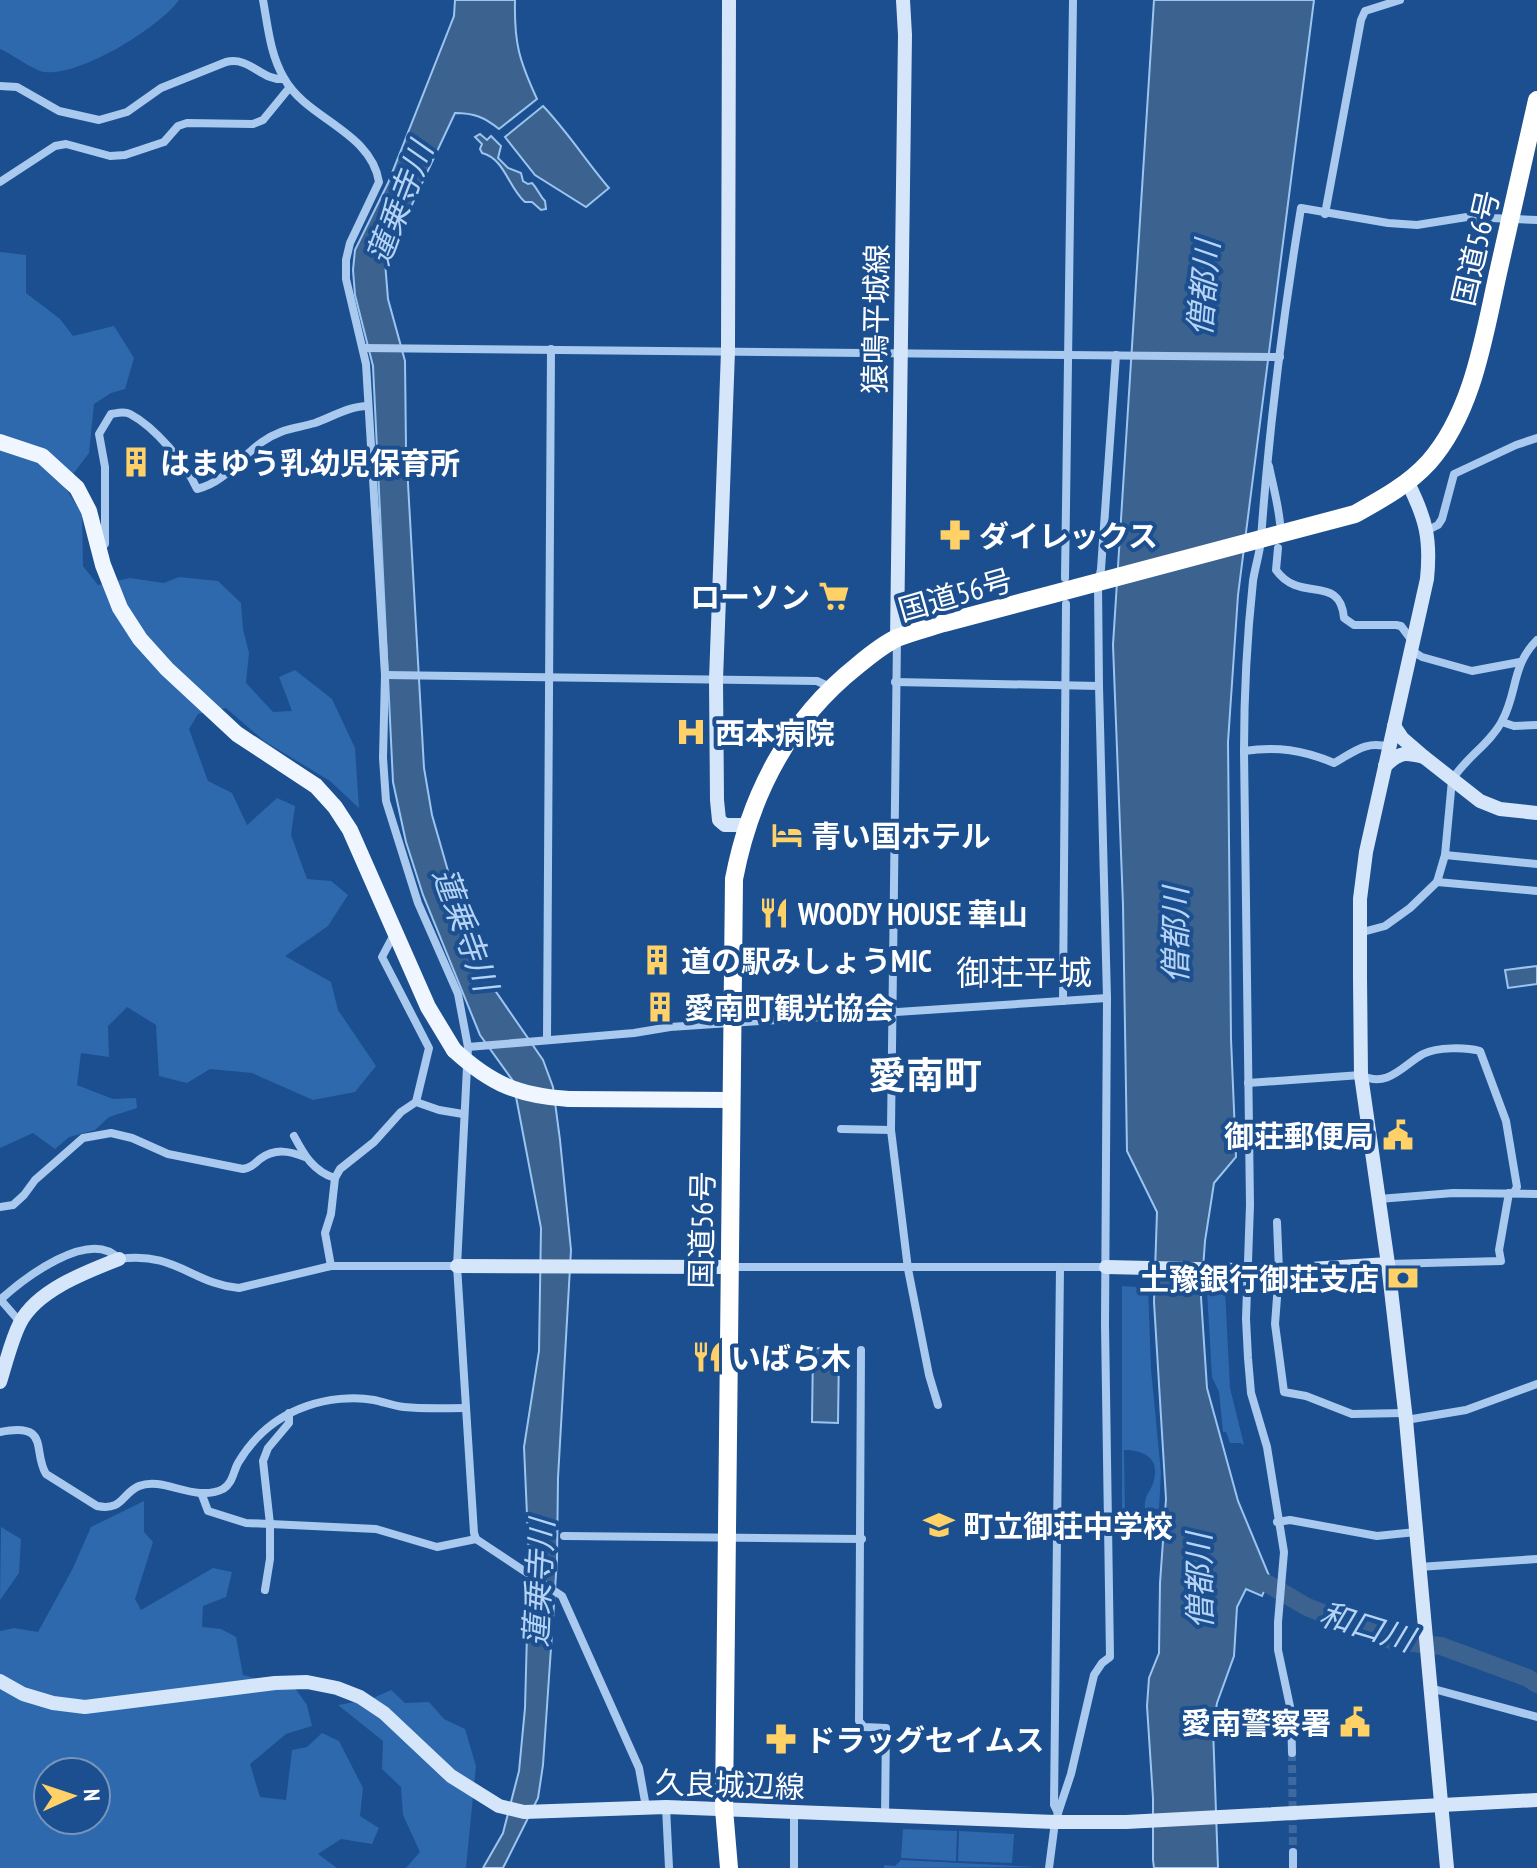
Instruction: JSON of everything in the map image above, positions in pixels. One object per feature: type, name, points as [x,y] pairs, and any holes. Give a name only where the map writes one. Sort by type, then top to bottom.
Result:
[{"type":"highway","name":"国道56号","points":[[729,1868],[724,1809],[734,879],[747,825],[777,755],[830,688],[897,639],[944,623],[1265,543],[1355,514],[1408,483],[1430,461],[1448,436],[1468,392],[1537,100]]},
{"type":"main road","points":[[0,442],[42,456],[77,488],[89,511],[120,608],[140,639],[158,659],[237,734],[316,786],[335,807],[350,830],[428,1007],[476,1070],[520,1093],[569,1099],[731,1100]]},
{"type":"street","points":[[263,0],[271,47],[287,83]]},
{"type":"street","points":[[729,0],[728,351],[716,680],[719,820],[725,825],[747,825]]},
{"type":"street","name":"猿鳴平城線","points":[[897,639],[903,0]]},
{"type":"street","points":[[1065,578],[1073,0]]},
{"type":"street","points":[[1325,214],[1361,20],[1365,11],[1400,0]]},
{"type":"street","points":[[0,86],[17,87],[59,111],[99,120],[127,112],[161,88],[237,59],[265,76],[287,83],[347,134],[368,156],[377,172],[379,182],[350,243],[346,260],[349,297],[367,348],[368,406],[388,674],[383,758],[386,801],[418,903],[458,994],[463,1114],[457,1266],[476,1539]]},
{"type":"street","points":[[0,182],[55,146],[66,144],[110,156],[125,155],[164,142],[178,126],[187,123],[253,124],[263,120],[287,83]]},
{"type":"street","points":[[1292,1753],[1291,1711],[1278,1650],[1284,1552],[1267,1447],[1251,1393],[1246,1319],[1248,1083],[1244,751],[1250,625],[1254,578],[1265,543],[1266,463],[1277,357],[1301,208],[1325,214],[1417,225],[1467,217],[1537,220]]},
{"type":"street","points":[[367,348],[1277,357]]},
{"type":"street","points":[[544,1039],[551,349]]},
{"type":"street","points":[[1049,1868],[1057,1818],[1071,1774],[1094,1675],[1110,1657],[1107,998],[1099,686],[1105,582],[1101,569],[1120,355]]},
{"type":"street","points":[[99,550],[105,544],[105,467],[99,434],[111,414],[129,414],[156,435],[185,467],[197,489],[217,481],[262,442],[287,429],[315,423],[357,406],[368,406]]},
{"type":"street","points":[[1428,530],[1442,519],[1454,474],[1537,438]]},
{"type":"street","points":[[1266,463],[1277,494],[1280,523]]},
{"type":"street","points":[[1408,483],[1428,530],[1430,549],[1427,579],[1366,852],[1359,933],[1361,1075],[1388,1264],[1405,1416],[1447,1868]]},
{"type":"street","points":[[1265,543],[1283,580],[1291,585],[1332,593],[1343,603],[1344,618],[1354,625],[1401,626],[1422,657],[1472,671],[1520,662]]},
{"type":"street","points":[[1063,1001],[1066,604]]},
{"type":"street","points":[[897,639],[891,1130],[908,1269],[938,1405]]},
{"type":"street","points":[[1359,933],[1385,926],[1410,908],[1437,882],[1445,855],[1452,780],[1502,722],[1520,662],[1537,640]]},
{"type":"street","points":[[388,674],[817,681],[830,688]]},
{"type":"street","points":[[895,682],[1099,686]]},
{"type":"street","points":[[1502,722],[1514,726],[1537,725]]},
{"type":"street","points":[[1394,726],[1402,738],[1480,801],[1500,809],[1537,813]]},
{"type":"street","points":[[1244,751],[1285,748],[1310,753],[1334,763],[1369,744],[1389,747]]},
{"type":"street","points":[[1385,766],[1406,752],[1424,757]]},
{"type":"street","points":[[1445,855],[1537,864]]},
{"type":"street","points":[[1437,882],[1537,891]]},
{"type":"street","points":[[331,1266],[325,1233],[331,1214],[335,1178],[340,1169],[374,1142],[401,1112],[416,1102],[429,1048],[382,957],[391,940]]},
{"type":"street","points":[[461,1048],[731,1022],[1107,998]]},
{"type":"street","points":[[0,1382],[20,1322],[32,1306],[49,1293],[119,1259],[137,1256],[157,1258],[226,1287],[239,1288],[331,1266],[1108,1267],[1279,1271],[1501,1261],[1499,1250],[1512,1192],[1517,1187],[1506,1121],[1480,1051],[1461,1048],[1427,1052],[1395,1077],[1368,1079],[1361,1075],[1248,1083]]},
{"type":"street","points":[[416,1102],[463,1114]]},
{"type":"street","points":[[841,1129],[891,1130]]},
{"type":"street","points":[[0,1207],[13,1205],[35,1180],[83,1138],[111,1133],[132,1138],[168,1154],[243,1169],[276,1151],[305,1157]]},
{"type":"street","points":[[294,1136],[305,1157],[320,1172],[335,1178]]},
{"type":"street","points":[[1379,1199],[1453,1193],[1537,1194]]},
{"type":"street","points":[[1277,1222],[1279,1271],[1275,1324],[1284,1392],[1306,1396],[1352,1414],[1405,1416],[1466,1410],[1537,1384]]},
{"type":"street","points":[[20,1322],[0,1299],[26,1278],[63,1256],[98,1248],[112,1252],[119,1259]]},
{"type":"street","points":[[1057,1818],[1054,1805],[1053,1722],[1060,1267]]},
{"type":"street","points":[[861,1350],[859,1721],[864,1727],[886,1728],[885,1816]]},
{"type":"street","points":[[0,1432],[27,1432],[37,1439],[41,1466],[46,1474],[97,1506],[115,1506],[139,1486],[155,1485],[202,1495],[224,1488],[232,1481],[242,1458],[266,1429],[289,1413],[321,1402],[372,1399],[399,1407],[465,1408]]},
{"type":"street","points":[[265,1590],[270,1559],[270,1524],[263,1461],[268,1448],[289,1423],[289,1413]]},
{"type":"street","points":[[202,1495],[208,1511],[229,1519],[376,1529],[437,1547],[476,1539],[559,1592],[639,1768],[646,1807]]},
{"type":"street","points":[[1277,1522],[1290,1520],[1377,1536],[1416,1532]]},
{"type":"street","points":[[564,1536],[862,1539]]},
{"type":"street","points":[[1419,1567],[1537,1559]]},
{"type":"street","name":"久良城辺線","points":[[0,1681],[23,1694],[53,1703],[85,1707],[275,1683],[307,1682],[337,1688],[360,1697],[384,1713],[451,1776],[499,1806],[524,1812],[666,1807],[1134,1822],[1537,1800]]},
{"type":"street","points":[[1430,1688],[1537,1717]]},
{"type":"street","points":[[666,1807],[669,1868]]},
{"type":"street","points":[[794,1811],[794,1868]]},
{"type":"street","points":[[1293,1852],[1293,1868]]},
{"type":"shaded area","points":[[0,0],[179,0],[154,24],[97,59],[77,67],[44,72],[0,49]]},
{"type":"shaded area","points":[[0,252],[26,255],[26,293],[60,319],[73,336],[114,326],[134,358],[125,389],[111,393],[94,404],[89,453],[64,486],[82,513],[83,566],[98,585],[130,578],[164,583],[179,577],[218,581],[241,603],[249,653],[246,683],[273,712],[292,711],[279,677],[295,670],[332,699],[355,748],[359,808],[330,781],[264,741],[226,708],[198,714],[189,729],[208,781],[232,793],[247,825],[277,798],[295,806],[291,835],[307,879],[331,881],[348,895],[328,926],[285,956],[331,982],[338,1010],[376,1066],[355,1092],[313,1100],[252,1073],[210,1069],[187,1083],[159,1076],[156,1025],[127,1007],[108,1026],[109,1057],[81,1053],[77,1085],[113,1099],[136,1098],[137,1108],[109,1117],[95,1130],[69,1137],[55,1149],[33,1133],[0,1148]]},
{"type":"shaded area","points":[[1122,1286],[1148,1288],[1151,1369],[1161,1473],[1159,1509],[1145,1509],[1155,1472],[1152,1460],[1143,1453],[1124,1450],[1125,1512],[1122,1512]]},
{"type":"shaded area","points":[[1225,1290],[1230,1388],[1244,1445],[1230,1443],[1226,1432],[1223,1432],[1219,1392],[1212,1377],[1207,1291]]},
{"type":"shaded area","points":[[144,1501],[144,1532],[153,1542],[135,1599],[141,1610],[213,1568],[232,1572],[226,1597],[203,1606],[202,1627],[221,1629],[236,1637],[243,1675],[261,1680],[287,1677],[307,1705],[312,1726],[286,1734],[250,1764],[260,1797],[286,1800],[292,1750],[307,1747],[322,1733],[339,1741],[363,1788],[360,1816],[379,1828],[372,1844],[341,1839],[318,1854],[337,1868],[0,1868],[0,1631],[14,1628],[38,1632],[73,1568],[91,1527]]},
{"type":"shaded area","points":[[1,1527],[21,1539],[19,1573],[0,1600]]},
{"type":"shaded area","points":[[391,1690],[405,1703],[429,1702],[444,1719],[465,1729],[476,1766],[466,1868],[406,1868],[420,1852],[403,1815],[401,1787],[382,1769],[383,1741],[338,1705],[371,1699]]},
{"type":"shaded area","points":[[903,1829],[957,1831],[956,1861],[901,1858]]},
{"type":"shaded area","points":[[959,1831],[1014,1834],[1012,1863],[958,1861]]},
{"type":"shaded area","points":[[901,1860],[1038,1867],[884,1868],[884,1865],[895,1866]]},
{"type":"water","name":"蓮乗寺川","points":[[455,0],[515,0],[519,51],[537,99],[499,129],[478,116],[455,113],[385,262],[388,299],[405,361],[406,448],[424,768],[432,815],[452,885],[492,986],[543,1060],[553,1087],[571,1250],[558,1478],[557,1560],[543,1765],[538,1798],[503,1868],[483,1868],[503,1833],[519,1771],[525,1708],[529,1560],[524,1447],[539,1351],[541,1228],[513,1081],[480,1035],[423,895],[406,842],[393,782],[373,366],[355,295],[353,270],[355,250],[388,183],[454,16]]},
{"type":"water","name":"僧都川","points":[[1154,0],[1314,0],[1238,595],[1228,742],[1231,1039],[1236,1157],[1214,1183],[1201,1297],[1207,1388],[1238,1501],[1270,1578],[1262,1596],[1246,1589],[1237,1607],[1234,1656],[1217,1703],[1213,1728],[1218,1868],[1154,1868],[1147,1706],[1149,1678],[1159,1653],[1166,1499],[1154,1302],[1157,1212],[1127,1151],[1123,905],[1113,645]]},
{"type":"water","points":[[543,106],[609,188],[586,207],[535,175],[505,137]]},
{"type":"water","points":[[480,134],[487,140],[491,136],[501,146],[498,158],[508,168],[521,173],[523,181],[532,183],[545,201],[546,209],[541,210],[519,196],[496,161],[482,153],[482,144],[475,137]]},
{"type":"water","points":[[1537,966],[1537,984],[1508,988],[1505,970]]},
{"type":"water","points":[[813,1348],[839,1349],[838,1423],[812,1422]]},
{"type":"waterway","name":"和口川","points":[[1246,1575],[1307,1607],[1394,1641],[1441,1646],[1537,1684]]},
{"type":"tunnel","points":[[1292,1753],[1293,1852]]},
{"type":"place","name":"はまゆう乳幼児保育所","points":[[136,462]]},
{"type":"place","name":"ダイレックス","points":[[955,535]]},
{"type":"place","name":"ローソン","points":[[834,596]]},
{"type":"place","name":"西本病院","points":[[691,732]]},
{"type":"place","name":"青い国ホテル","points":[[787,835]]},
{"type":"place","name":"WOODY HOUSE 華山","points":[[774,913]]},
{"type":"place","name":"道の駅みしょうMIC","points":[[657,960]]},
{"type":"place","name":"愛南町観光協会","points":[[660,1007]]},
{"type":"place","name":"御荘郵便局","points":[[1398,1135]]},
{"type":"place","name":"土豫銀行御荘支店","points":[[1403,1278]]},
{"type":"place","name":"いばら木","points":[[707,1357]]},
{"type":"place","name":"町立御荘中学校","points":[[939,1525]]},
{"type":"place","name":"愛南警察署","points":[[1355,1722]]},
{"type":"place","name":"ドラッグセイムス","points":[[781,1739]]},
{"type":"district","name":"御荘平城","points":[[1024,972]]},
{"type":"district","name":"愛南町","points":[[925,1074]]}]
